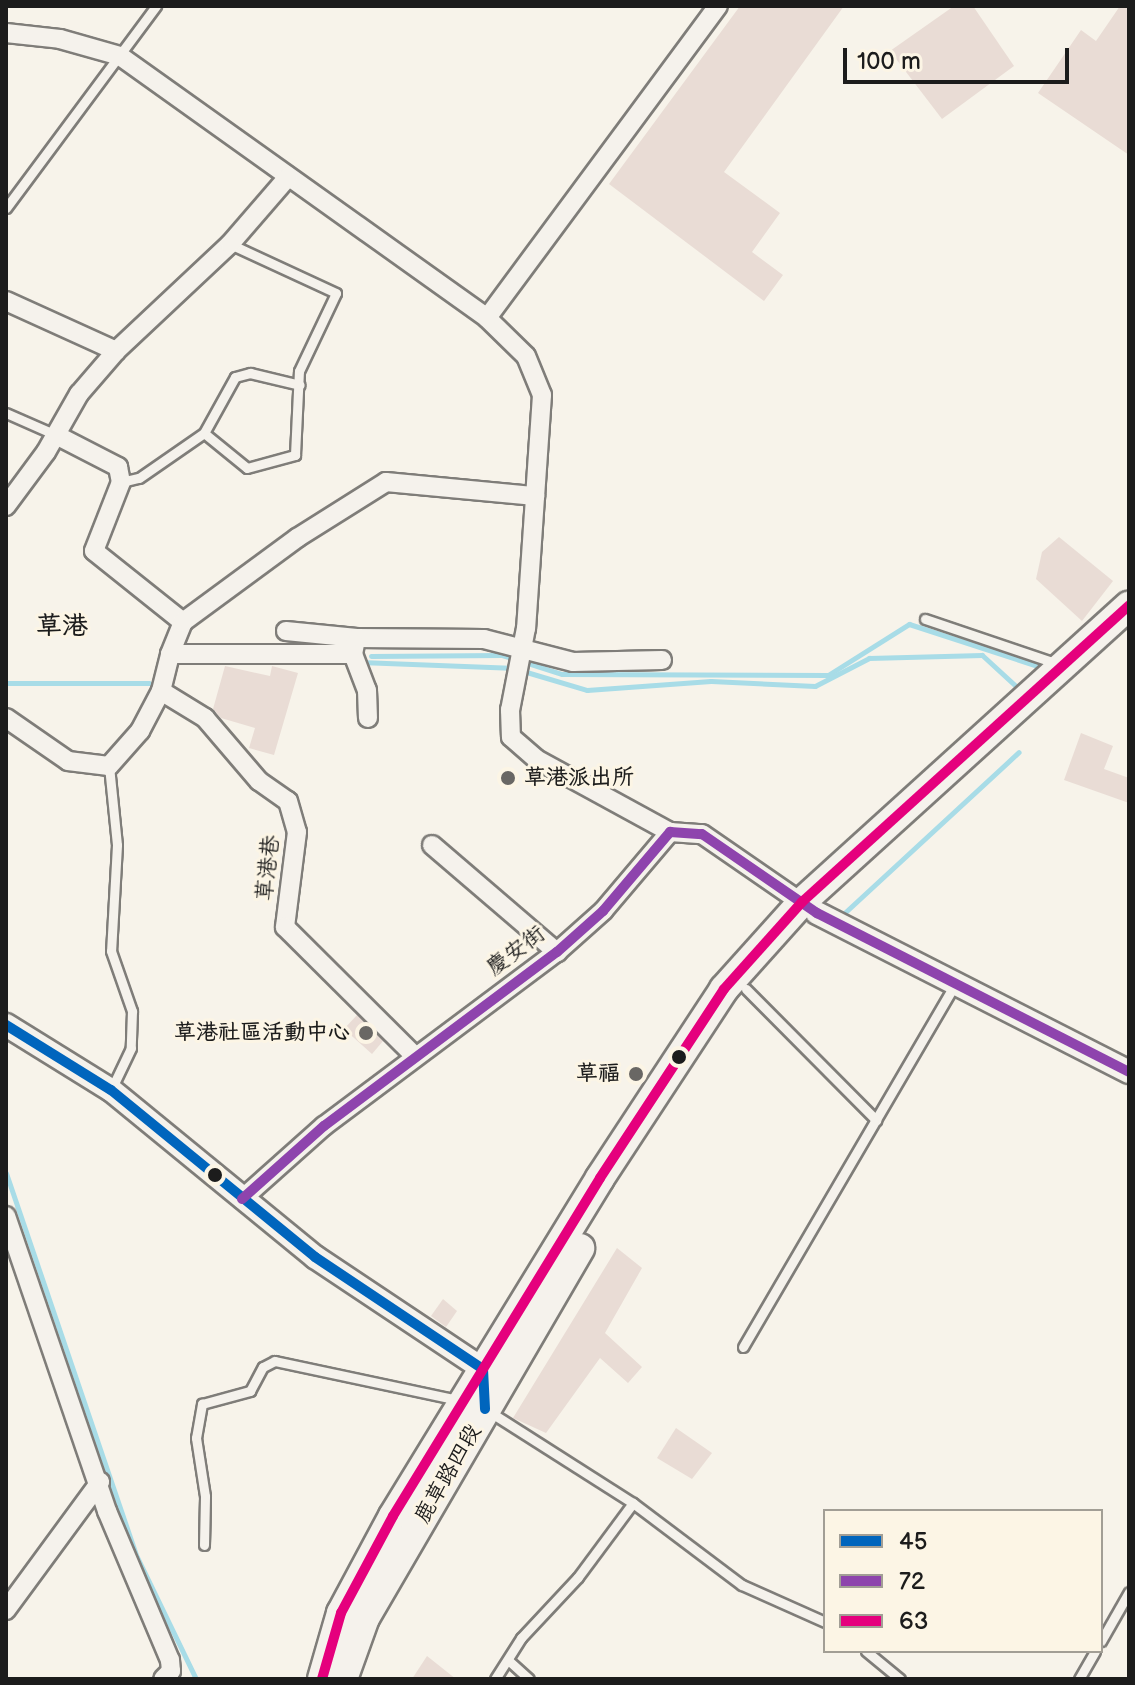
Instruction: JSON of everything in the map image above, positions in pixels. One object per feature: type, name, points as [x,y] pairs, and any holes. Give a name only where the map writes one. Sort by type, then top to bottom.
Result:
[{"type":"main road","name":"鹿草路四段","points":[[343,1679],[365,1618],[474,1405],[483,1369],[724,989],[1062,665],[1129,606]]},
{"type":"main road","name":"鹿草路四段","points":[[322,1679],[341,1613],[746,989],[810,908],[1129,630]]},
{"type":"street","points":[[487,318],[718,6]]},
{"type":"street","points":[[6,33],[60,39],[120,56],[487,318],[526,356],[537,374],[542,395],[523,650],[511,737],[523,751],[670,832],[702,834],[810,908],[1129,1072]]},
{"type":"street","points":[[6,506],[56,435],[79,394],[116,351],[230,244],[288,177]]},
{"type":"street","points":[[6,301],[116,351]]},
{"type":"street","points":[[56,435],[118,467],[121,482],[94,551],[183,622]]},
{"type":"street","points":[[6,718],[68,761],[109,766],[140,731],[161,691],[170,654],[183,622],[297,538],[386,482],[535,496]]},
{"type":"street","points":[[286,631],[355,646]]},
{"type":"street","points":[[170,654],[484,639],[573,662],[662,660]]},
{"type":"street","points":[[355,646],[367,690],[368,718]]},
{"type":"street","name":"草港巷","points":[[161,691],[205,718],[259,781],[288,801],[297,832],[285,927],[415,1056]]},
{"type":"street","name":"慶安街","points":[[242,1199],[415,1056],[557,952],[603,911],[670,832]]},
{"type":"street","points":[[432,845],[557,952]]},
{"type":"street","points":[[6,1025],[111,1090],[315,1257],[483,1369]]},
{"type":"street","points":[[6,1216],[131,1573],[170,1660],[171,1671],[163,1679]]},
{"type":"street","points":[[6,1610],[100,1482]]},
{"type":"lane","points":[[6,208],[156,6]]},
{"type":"lane","points":[[204,433],[247,468],[295,455],[299,371],[336,293],[230,244]]},
{"type":"lane","points":[[121,482],[139,478],[204,433],[235,377],[250,373],[300,385]]},
{"type":"lane","points":[[6,413],[56,435]]},
{"type":"lane","points":[[925,619],[1062,665]]},
{"type":"lane","points":[[109,766],[117,845],[111,951],[132,1011],[131,1048],[111,1090]]},
{"type":"lane","points":[[743,1347],[955,984]]},
{"type":"lane","points":[[746,989],[876,1120]]},
{"type":"lane","points":[[204,1545],[205,1496],[196,1438],[202,1404],[250,1391],[263,1367],[275,1361],[474,1405],[633,1503],[742,1585],[823,1621]]},
{"type":"lane","points":[[495,1679],[521,1638],[578,1577],[633,1503]]},
{"type":"lane","points":[[1103,1638],[1129,1592]]},
{"type":"lane","points":[[868,1653],[900,1679]]},
{"type":"lane","points":[[1079,1679],[1094,1653]]},
{"type":"lane","points":[[508,1660],[529,1679]]},
{"type":"building","points":[[740,6],[844,6],[724,172],[780,213],[752,252],[783,275],[764,301],[609,184]]},
{"type":"building","points":[[954,6],[973,6],[1014,66],[942,119],[890,51]]},
{"type":"building","points":[[1120,6],[1129,6],[1129,155],[1038,93],[1081,30],[1096,41]]},
{"type":"building","points":[[1059,537],[1113,581],[1082,621],[1036,579],[1042,552]]},
{"type":"building","points":[[225,666],[270,676],[272,666],[298,673],[274,755],[249,748],[255,728],[221,718],[213,709]]},
{"type":"building","points":[[1081,733],[1113,746],[1104,769],[1129,778],[1129,803],[1064,780]]},
{"type":"building","name":"草港社區活動中心","points":[[357,1015],[383,1041],[372,1054],[344,1029]]},
{"type":"building","points":[[617,1248],[642,1268],[605,1333],[642,1367],[628,1383],[600,1358],[546,1433],[513,1418]]},
{"type":"building","points":[[443,1299],[457,1311],[446,1327],[431,1316]]},
{"type":"building","points":[[676,1428],[712,1453],[692,1479],[657,1458]]},
{"type":"building","points":[[427,1656],[456,1679],[412,1679]]},
{"type":"waterway","points":[[371,656],[502,655],[562,674],[828,675],[909,624],[1044,668]]},
{"type":"waterway","points":[[523,671],[587,690],[711,681],[815,686],[869,658],[982,655],[1018,688]]},
{"type":"waterway","points":[[360,662],[513,668]]},
{"type":"waterway","points":[[6,683],[149,683]]},
{"type":"waterway","points":[[840,917],[1019,752]]},
{"type":"waterway","points":[[6,1173],[137,1557],[196,1679]]},
{"type":"transit line","name":"63","points":[[322,1679],[341,1613],[393,1516],[600,1178],[724,989],[802,902],[1129,606]]},
{"type":"transit line","name":"72","points":[[242,1199],[324,1126],[557,952],[603,911],[670,832],[702,834],[817,913],[1129,1072]]},
{"type":"transit line","name":"45","points":[[6,1025],[111,1090],[315,1257],[483,1369],[485,1409]]},
{"type":"place","name":"草港派出所","points":[[508,778]]},
{"type":"place","name":"草港社區活動中心","points":[[366,1033]]},
{"type":"place","name":"草福","points":[[636,1074]]},
{"type":"district","name":"草港","points":[[62,627]]}]
